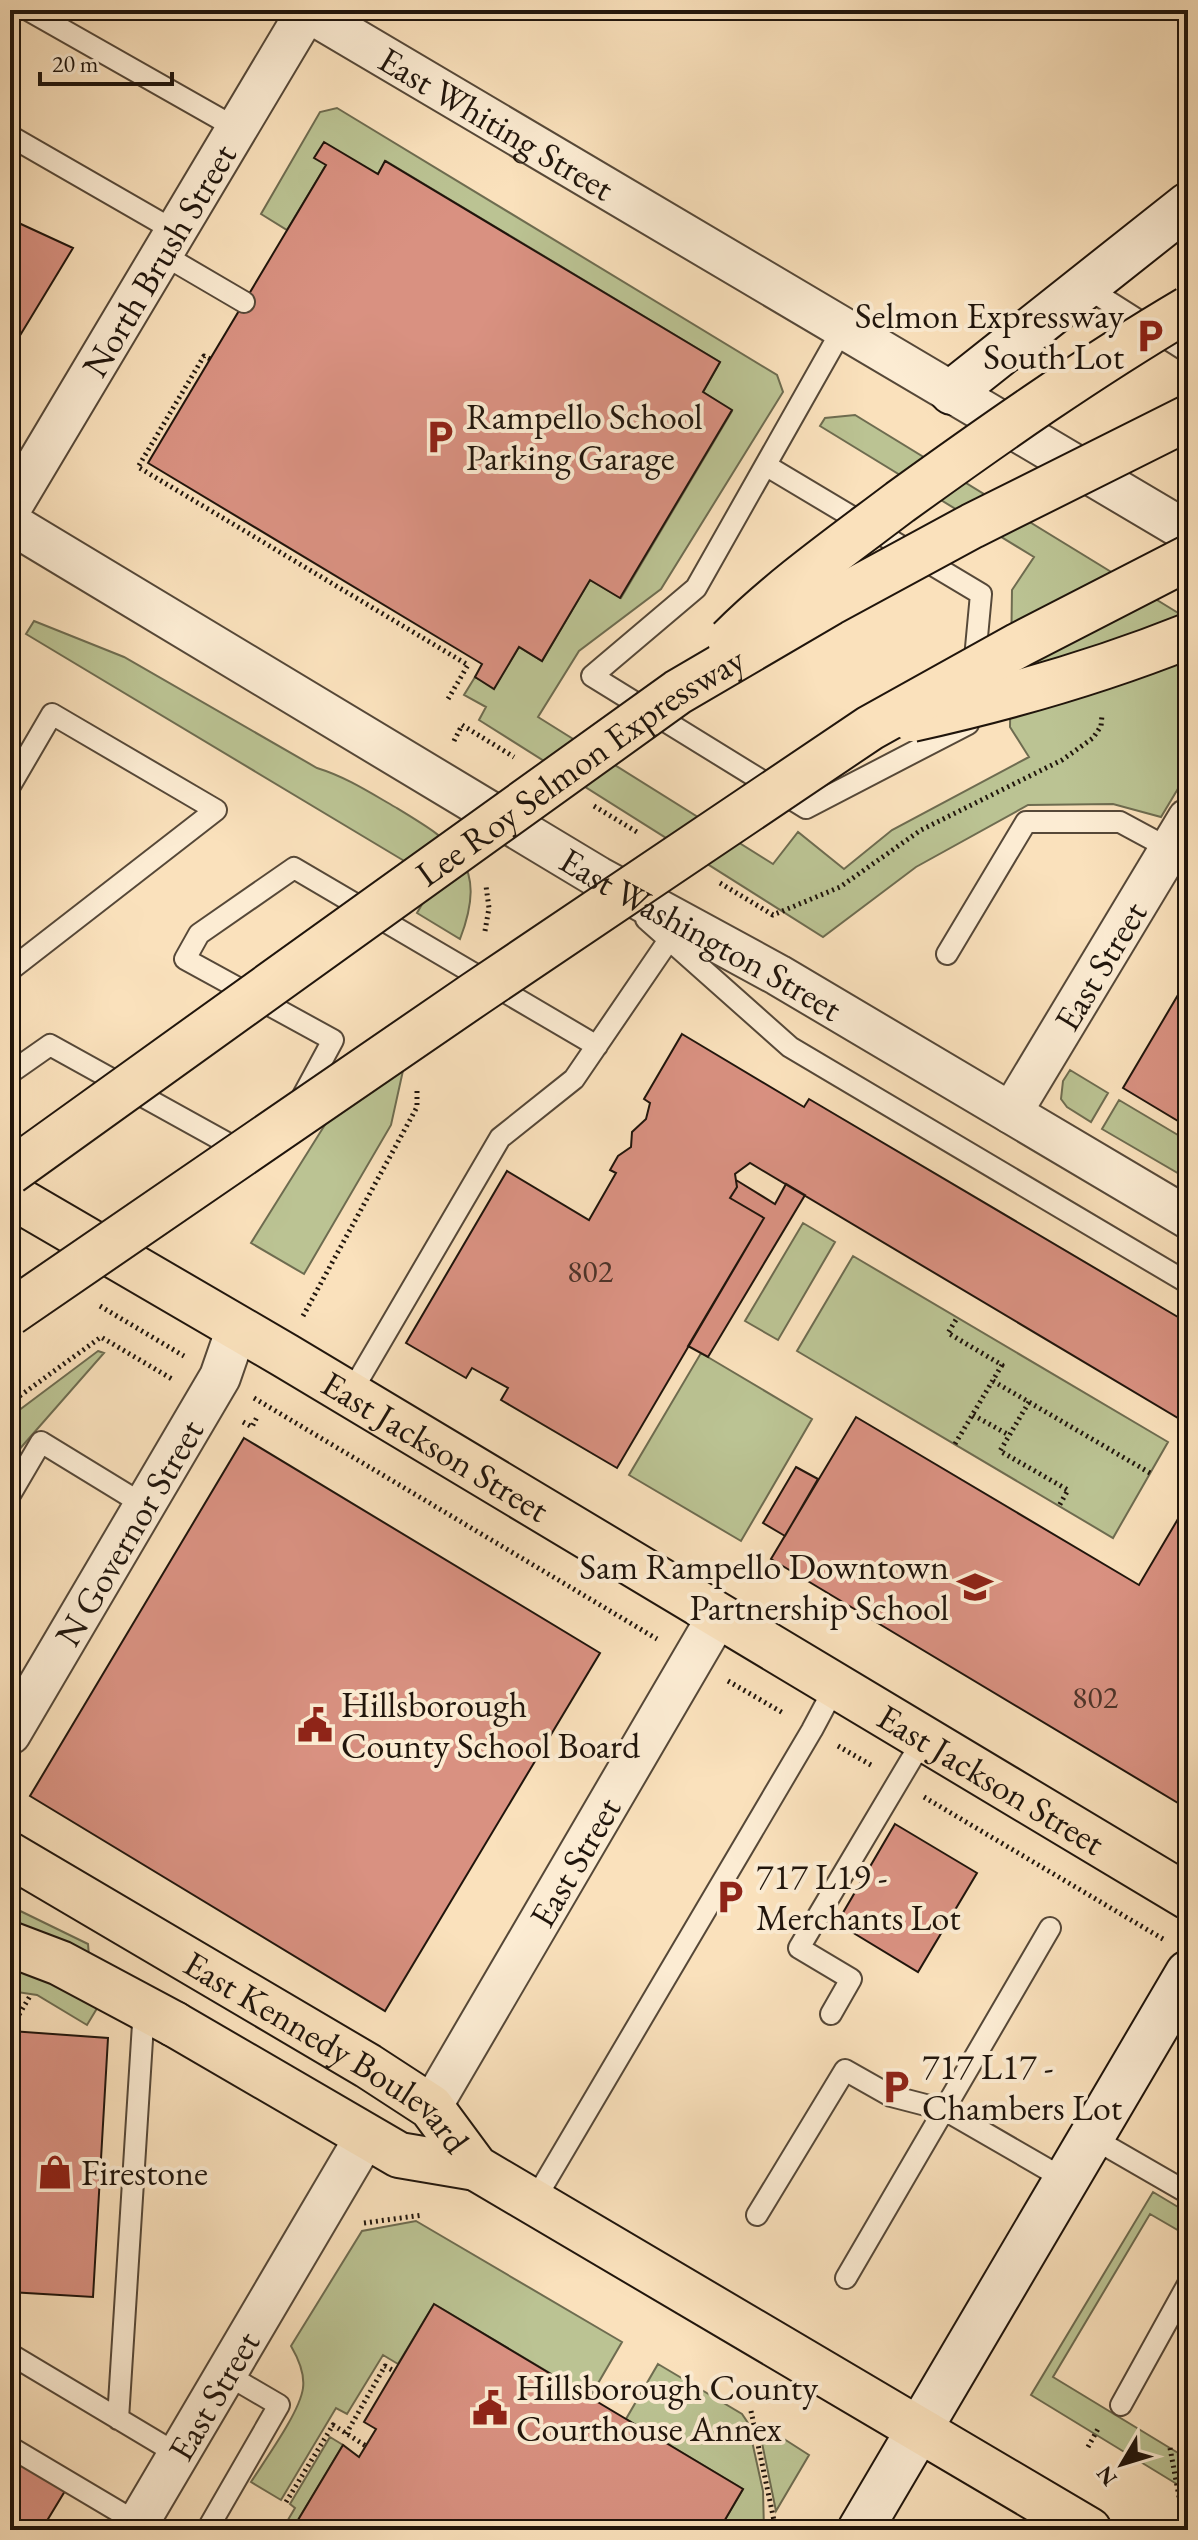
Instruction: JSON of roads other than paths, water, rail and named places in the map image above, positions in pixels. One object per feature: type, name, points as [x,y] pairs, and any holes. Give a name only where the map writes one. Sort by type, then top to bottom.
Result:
[{"type":"main road","points":[[952,392],[1188,205]]},
{"type":"main road","points":[[678,692],[743,627],[806,572],[1033,407],[1188,309]]},
{"type":"main road","name":"Lee Roy Selmon Expressway","points":[[10,1172],[678,692],[972,526],[1188,418]]},
{"type":"main road","points":[[10,1313],[450,1010],[870,728],[1019,645],[1188,558]]},
{"type":"main road","points":[[870,728],[1050,685],[1188,636]]},
{"type":"main road","name":"East Jackson Street","points":[[10,1195],[1188,1897]]},
{"type":"main road","name":"East Kennedy Boulevard","points":[[10,1855],[368,2066],[431,2107],[476,2168],[1089,2530]]},
{"type":"main road","points":[[10,1944],[60,1963],[159,2016],[399,2155],[476,2168]]},
{"type":"main road","points":[[860,2530],[1091,2137],[1177,1957]]},
{"type":"street","name":"North Brush Street","points":[[10,509],[307,11]]},
{"type":"street","name":"East Whiting Street","points":[[307,11],[1188,532]]},
{"type":"street","name":"East Washington Street","points":[[10,523],[598,877],[676,931],[778,975],[1188,1218]]},
{"type":"street","name":"East Street","points":[[1011,1113],[1179,834]]},
{"type":"street","name":"N Governor Street","points":[[10,1734],[220,1377],[237,1328]]},
{"type":"street","name":"East Street","points":[[431,2107],[718,1616]]},
{"type":"street","name":"East Street","points":[[136,2526],[366,2136]]},
{"type":"lane","points":[[28,10],[236,128]]},
{"type":"lane","points":[[10,136],[168,242],[244,302]]},
{"type":"lane","points":[[1084,286],[1188,352]]},
{"type":"lane","points":[[767,466],[981,594],[968,724],[806,808],[592,676],[696,588],[843,328]]},
{"type":"lane","points":[[10,786],[52,714],[216,810],[10,970]]},
{"type":"lane","points":[[947,954],[1026,822],[1120,822],[1179,834]]},
{"type":"lane","points":[[10,1073],[50,1045],[266,1164],[333,1040],[185,959],[199,934],[294,868],[597,1046]]},
{"type":"lane","points":[[349,1396],[500,1138],[574,1079],[676,931],[790,1047],[1188,1283]]},
{"type":"lane","points":[[10,1495],[41,1442],[144,1505]]},
{"type":"lane","points":[[534,2201],[836,1685]]},
{"type":"lane","points":[[831,2014],[851,1979],[799,1948],[924,1738]]},
{"type":"lane","points":[[846,2278],[1050,1928]]},
{"type":"lane","points":[[118,2419],[159,2016]]},
{"type":"lane","points":[[757,2215],[845,2070],[891,2096],[945,2110],[1066,2180]]},
{"type":"lane","points":[[1091,2137],[1188,2193]]},
{"type":"lane","points":[[1121,2405],[1188,2284]]},
{"type":"lane","points":[[10,2354],[179,2455]]},
{"type":"lane","points":[[207,2530],[279,2405],[226,2374]]},
{"type":"lane","points":[[10,2447],[136,2526]]},
{"type":"place","name":"Selmon Expressway South Lot","points":[[1150,336]]},
{"type":"place","name":"Rampello School Parking Garage","points":[[440,437]]},
{"type":"place","name":"Sam Rampello Downtown Partnership School","points":[[975,1587]]},
{"type":"place","name":"Hillsborough County School Board","points":[[315,1725]]},
{"type":"place","name":"717 L19 - Merchants Lot","points":[[730,1897]]},
{"type":"place","name":"717 L17 - Chambers Lot","points":[[896,2087]]},
{"type":"place","name":"Firestone","points":[[55,2172]]},
{"type":"place","name":"Hillsborough County Courthouse Annex","points":[[490,2408]]}]
